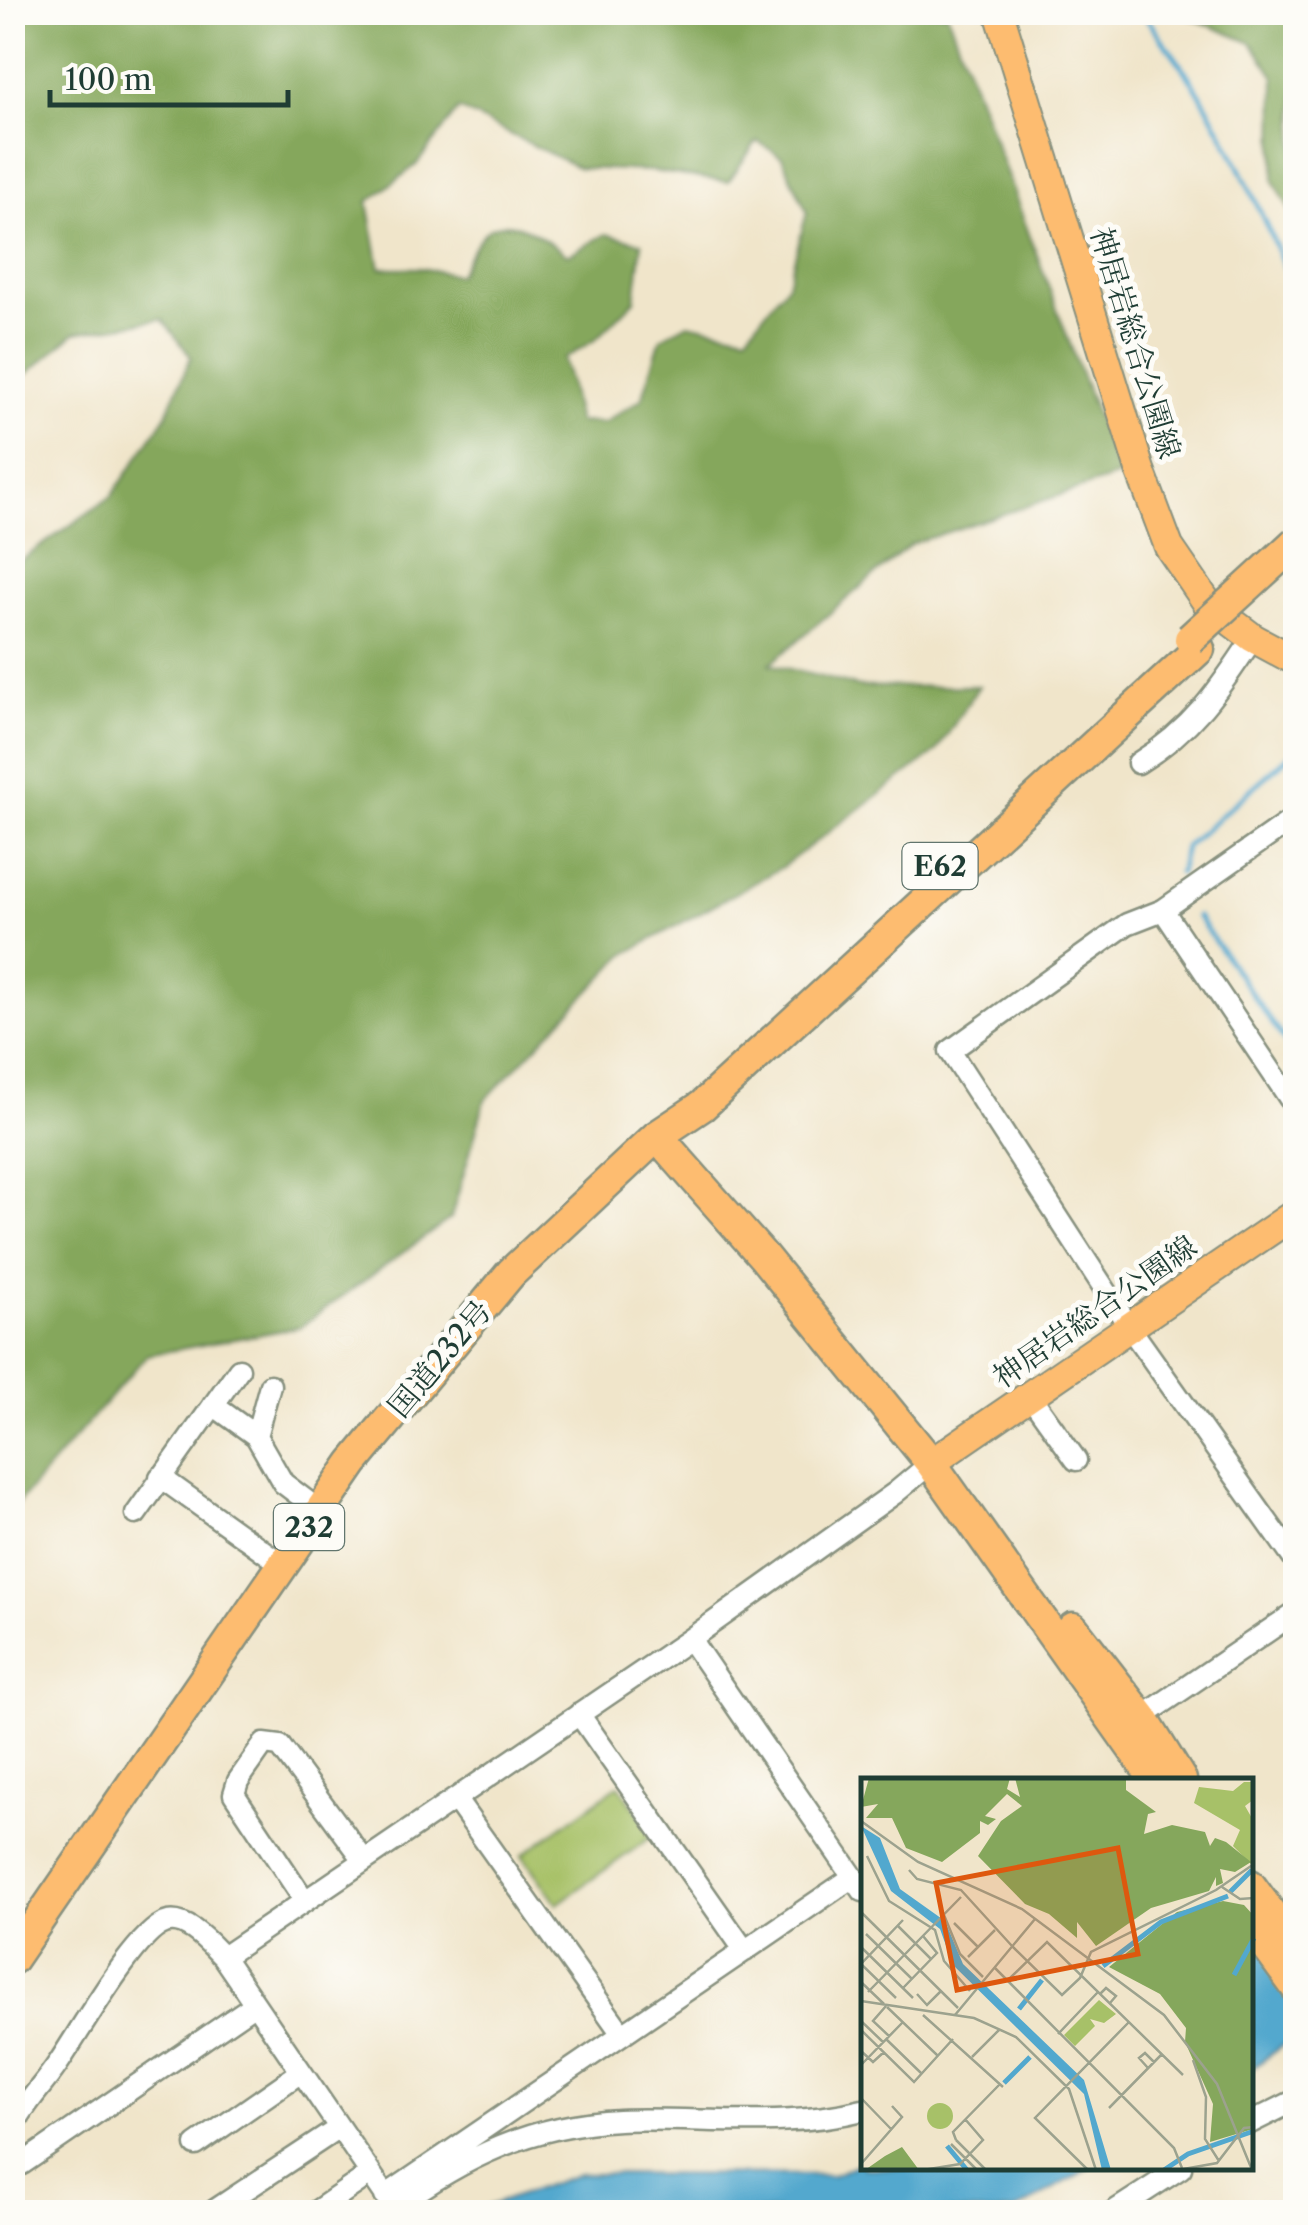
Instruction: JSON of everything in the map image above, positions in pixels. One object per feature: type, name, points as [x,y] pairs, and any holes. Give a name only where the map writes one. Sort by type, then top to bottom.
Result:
[{"type":"highway","name":"E62","points":[[657,1136],[1194,644],[1296,542]]},
{"type":"highway","name":"E62","points":[[1194,644],[1296,560]]},
{"type":"highway","points":[[657,1136],[858,1370],[931,1463],[963,1488],[1132,1724],[1179,1778]]},
{"type":"highway","name":"国道232号","points":[[12,1959],[353,1463],[511,1273],[657,1136]]},
{"type":"highway","points":[[1132,1724],[1153,1778]]},
{"type":"highway","points":[[1253,1889],[1296,1948]]},
{"type":"highway","points":[[1253,1928],[1296,1987]]},
{"type":"main road","name":"神居岩総合公園線","points":[[999,12],[1140,470],[1169,547],[1208,604],[1275,650]]},
{"type":"main road","name":"神居岩総合公園線","points":[[931,1463],[1296,1213]]},
{"type":"street","points":[[1138,763],[1170,744],[1211,702],[1275,650]]},
{"type":"street","points":[[1296,817],[1162,910],[1128,924],[950,1051],[1130,1328],[1296,1562]]},
{"type":"street","points":[[1162,910],[1296,1108]]},
{"type":"street","points":[[136,1514],[240,1369]]},
{"type":"street","points":[[256,1436],[270,1385]]},
{"type":"street","points":[[1031,1397],[1076,1460]]},
{"type":"street","points":[[213,1405],[256,1436],[283,1484],[320,1511]]},
{"type":"street","points":[[223,1957],[690,1638],[880,1504],[931,1463]]},
{"type":"street","points":[[160,1477],[283,1565]]},
{"type":"street","points":[[1132,1724],[1296,1612]]},
{"type":"street","points":[[392,2205],[622,2034],[745,1951],[858,1884],[690,1638]]},
{"type":"street","points":[[578,1714],[745,1951]]},
{"type":"street","points":[[305,1901],[234,1794],[238,1781],[264,1744],[280,1746],[364,1860]]},
{"type":"street","points":[[456,1800],[622,2034]]},
{"type":"street","points":[[12,2129],[119,1970],[163,1923],[174,1922],[199,1933],[223,1957],[392,2205]]},
{"type":"street","points":[[12,2150],[22,2164],[255,2004]]},
{"type":"street","points":[[196,2144],[301,2072]]},
{"type":"street","points":[[1253,2121],[1296,2100]]},
{"type":"street","points":[[392,2205],[459,2164],[517,2137],[584,2123],[784,2122],[827,2119],[861,2110]]},
{"type":"street","points":[[215,2210],[339,2128]]},
{"type":"street","points":[[1113,2212],[1178,2170]]},
{"type":"street","points":[[315,2212],[370,2174]]},
{"type":"green space","points":[[13,12],[947,13],[1119,476],[911,544],[770,664],[860,687],[979,686],[936,752],[782,867],[624,955],[485,1100],[451,1218],[300,1327],[147,1355],[13,1509],[13,566],[112,496],[166,416],[191,357],[162,319],[75,333],[13,386]],"holes":[[[459,109],[579,168],[652,171],[728,182],[757,141],[782,157],[807,212],[788,283],[747,335],[688,323],[661,338],[642,399],[603,423],[578,422],[564,359],[596,339],[635,300],[642,243],[606,234],[568,255],[530,231],[510,224],[499,225],[480,238],[458,275],[420,268],[380,268],[368,202],[416,165]]]},
{"type":"green space","points":[[1179,13],[1295,13],[1295,220],[1274,181],[1275,77],[1252,43]]},
{"type":"green space","points":[[619,1785],[654,1835],[557,1904],[522,1855]]},
{"type":"water","points":[[1295,1913],[1295,2037],[1253,2068],[1253,1942]]},
{"type":"water","points":[[861,2163],[861,2170],[1086,2170],[1014,2212],[471,2212],[579,2174],[833,2175]]},
{"type":"waterway","points":[[1142,12],[1188,75],[1219,127],[1296,292]]},
{"type":"waterway","points":[[1179,873],[1185,847],[1296,750]]},
{"type":"waterway","points":[[1197,916],[1296,1057]]}]
